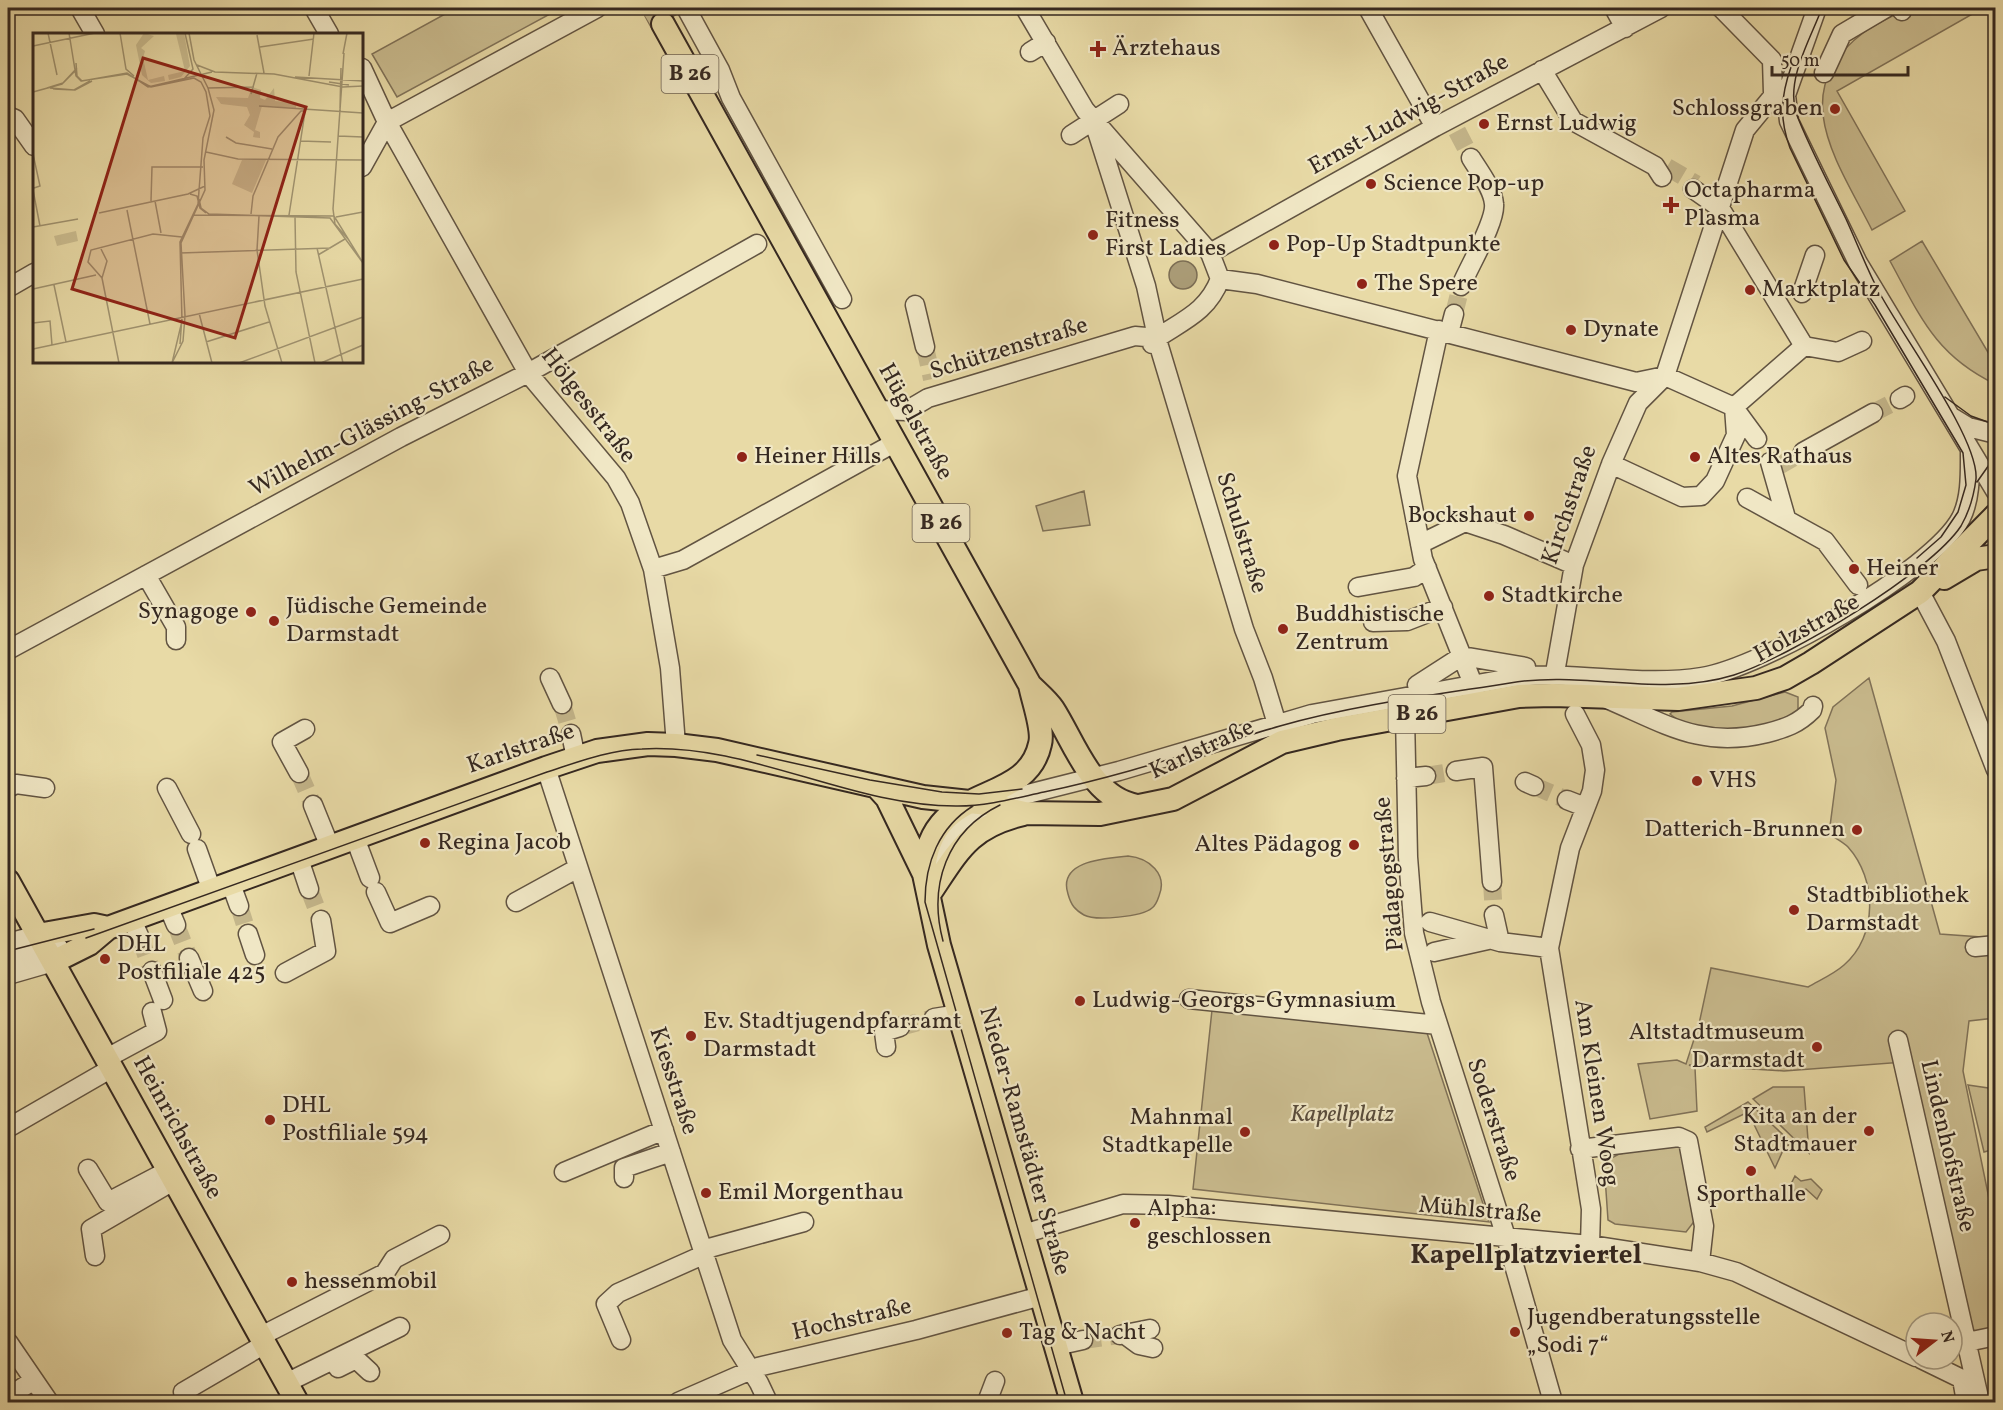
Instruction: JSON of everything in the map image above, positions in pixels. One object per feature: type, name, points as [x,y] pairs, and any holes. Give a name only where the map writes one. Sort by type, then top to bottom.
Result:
[{"type":"main road","name":"Hügelstraße","points":[[663,24],[1030,685],[1041,735],[1041,744],[1033,764]]},
{"type":"main road","name":"Holzstraße","points":[[1475,689],[1519,696],[1678,699],[1756,688],[1785,678],[1811,663],[1920,592],[1995,515]]},
{"type":"main road","name":"B 26","points":[[1920,592],[1976,559],[1995,556]]},
{"type":"main road","name":"Hügelstraße","points":[[1030,685],[1052,706],[1093,778],[1115,798],[1137,806]]},
{"type":"main road","name":"B 26","points":[[1280,732],[1405,716],[1475,689]]},
{"type":"main road","name":"Karlstraße","points":[[46,949],[94,926],[136,929],[172,916],[222,887],[546,768],[625,746],[676,745],[717,750],[923,797],[978,802],[1024,813],[1100,814],[1173,799],[1280,732]]},
{"type":"main road","name":"Karlstraße","points":[[978,802],[1011,782],[1033,764]]},
{"type":"main road","name":"Nieder-Ramstädter Straße","points":[[877,787],[887,798],[927,884]]},
{"type":"main road","name":"Nieder-Ramstädter Straße","points":[[978,802],[946,817],[937,830],[927,855],[927,884],[939,945],[1072,1402]]},
{"type":"main road","points":[[927,884],[981,828],[1024,813]]},
{"type":"main road","name":"Heinrichstraße","points":[[8,880],[291,1392]]},
{"type":"main road","name":"Karlstraße","points":[[46,949],[89,945],[108,928]]},
{"type":"street","points":[[80,8],[94,33]]},
{"type":"street","points":[[314,8],[328,33]]},
{"type":"street","points":[[363,165],[387,122],[597,8]]},
{"type":"street","points":[[686,8],[720,70],[732,98],[763,147],[846,298],[817,304]]},
{"type":"street","points":[[1025,8],[1090,116],[1214,251],[1220,279],[1213,297],[1203,308],[1154,341]]},
{"type":"street","points":[[1368,8],[1447,126]]},
{"type":"street","points":[[1614,8],[1625,28]]},
{"type":"street","name":"Ernst-Ludwig-Straße","points":[[1214,251],[1447,126],[1542,70],[1661,8]]},
{"type":"street","points":[[1721,8],[1772,60],[1779,96],[1794,132],[1858,264],[1995,492]]},
{"type":"street","points":[[1665,376],[1745,130],[1787,89],[1817,8]]},
{"type":"street","points":[[1824,74],[1842,34],[1896,9]]},
{"type":"street","points":[[1030,52],[1046,42]]},
{"type":"street","name":"Hölgesstraße","points":[[363,70],[387,122],[528,373],[616,478],[638,523],[653,568],[670,668],[676,745]]},
{"type":"street","points":[[1542,70],[1573,121],[1661,170]]},
{"type":"street","points":[[1071,135],[1090,116],[1119,104]]},
{"type":"street","points":[[8,116],[15,119],[33,145]]},
{"type":"street","name":"Schulstraße","points":[[1090,116],[1146,286],[1154,341],[1244,629],[1280,732]]},
{"type":"street","points":[[752,185],[763,147]]},
{"type":"street","points":[[1461,286],[1472,258],[1492,222],[1494,203],[1471,158]]},
{"type":"street","points":[[1693,189],[1720,208],[1804,346],[1839,352],[1862,341]]},
{"type":"street","name":"Wilhelm-Glässing-Straße","points":[[8,650],[401,436],[528,373],[757,244]]},
{"type":"street","points":[[1802,293],[1815,255]]},
{"type":"street","points":[[8,288],[33,274]]},
{"type":"street","points":[[1220,279],[1238,280],[1636,382],[1665,376],[1734,407],[1756,439]]},
{"type":"street","points":[[915,305],[925,346]]},
{"type":"street","points":[[1454,314],[1444,332],[1407,476],[1427,568],[1475,689]]},
{"type":"street","name":"Schützenstraße","points":[[877,410],[906,411],[934,387],[1135,336],[1154,341]]},
{"type":"street","points":[[1734,407],[1804,346]]},
{"type":"street","name":"Kirchstraße","points":[[1557,667],[1574,566],[1611,464],[1638,403],[1665,376]]},
{"type":"street","points":[[1611,464],[1682,497],[1701,496],[1719,481],[1736,435],[1734,407]]},
{"type":"street","points":[[1945,411],[1968,427],[1993,433]]},
{"type":"street","points":[[1803,452],[1873,413]]},
{"type":"street","points":[[653,568],[683,560],[896,442]]},
{"type":"street","points":[[978,802],[1093,778],[1280,732],[1312,714],[1475,689],[1542,675],[1677,680],[1723,674],[1755,662],[1797,640],[1884,588],[1933,550],[1961,518],[1970,483],[1970,451]]},
{"type":"street","points":[[1773,466],[1786,518]]},
{"type":"street","points":[[1747,498],[1786,518],[1824,547],[1858,585]]},
{"type":"street","points":[[1420,544],[1465,522],[1504,535],[1574,566]]},
{"type":"street","points":[[1358,587],[1414,576],[1427,568]]},
{"type":"street","points":[[146,574],[176,627],[176,640]]},
{"type":"street","points":[[1920,592],[1946,641],[1995,770]]},
{"type":"street","points":[[1373,622],[1407,621],[1443,607]]},
{"type":"street","points":[[1418,685],[1462,656],[1526,667]]},
{"type":"street","points":[[550,678],[562,704]]},
{"type":"street","name":"Holzstraße","points":[[1605,699],[1682,731],[1712,739],[1741,738],[1791,726],[1812,711],[1813,706]]},
{"type":"street","name":"Am Kleinen Woog","points":[[1575,714],[1592,745],[1594,770],[1592,791],[1570,848],[1550,948],[1592,1217],[1590,1245]]},
{"type":"street","name":"Pädagogstraße","points":[[1405,716],[1408,857],[1414,933],[1438,1025]]},
{"type":"street","points":[[299,772],[282,742],[305,729]]},
{"type":"street","points":[[572,734],[576,758]]},
{"type":"street","points":[[1456,771],[1483,767],[1492,882]]},
{"type":"street","name":"Kiesstraße","points":[[546,768],[732,1340],[768,1402]]},
{"type":"street","points":[[1406,778],[1426,776]]},
{"type":"street","points":[[8,788],[16,784],[45,788]]},
{"type":"street","points":[[167,788],[194,842],[222,887],[239,906]]},
{"type":"street","points":[[1567,800],[1585,807]]},
{"type":"street","points":[[313,805],[330,847]]},
{"type":"street","points":[[355,838],[390,923],[430,906]]},
{"type":"street","points":[[299,859],[309,889]]},
{"type":"street","points":[[516,902],[578,867]]},
{"type":"street","points":[[1494,915],[1495,941]]},
{"type":"street","points":[[285,973],[326,951],[321,920]]},
{"type":"street","points":[[1430,922],[1495,941],[1550,948]]},
{"type":"street","points":[[248,934],[255,956]]},
{"type":"street","points":[[1434,951],[1495,941]]},
{"type":"street","name":"Karlstraße","points":[[8,943],[46,949]]},
{"type":"street","points":[[1975,947],[1995,945]]},
{"type":"street","points":[[8,959],[46,949]]},
{"type":"street","name":"Karlstraße","points":[[8,975],[46,949]]},
{"type":"street","points":[[189,958],[203,991]]},
{"type":"street","points":[[8,1128],[157,1031],[158,1006],[152,971]]},
{"type":"street","points":[[1189,999],[1438,1025]]},
{"type":"street","points":[[934,1018],[959,1014]]},
{"type":"street","name":"Soderstraße","points":[[1438,1025],[1506,1237],[1552,1402]]},
{"type":"street","points":[[886,1047],[884,1032],[900,1027]]},
{"type":"street","name":"Lindenhofstraße","points":[[1898,1040],[1980,1402]]},
{"type":"street","points":[[600,1150],[663,1127]]},
{"type":"street","points":[[564,1172],[663,1127]]},
{"type":"street","points":[[1580,1149],[1679,1137],[1688,1141],[1704,1226],[1700,1262]]},
{"type":"street","points":[[624,1178],[624,1168],[671,1152]]},
{"type":"street","points":[[88,1169],[108,1202],[172,1175]]},
{"type":"street","points":[[95,1256],[91,1229],[172,1175]]},
{"type":"street","name":"Mühlstraße","points":[[1023,1234],[1123,1204],[1168,1205],[1590,1245],[1700,1262],[1736,1272],[1904,1351]]},
{"type":"street","points":[[621,1340],[606,1304],[618,1293],[702,1252],[804,1222]]},
{"type":"street","points":[[189,1402],[183,1392],[263,1340],[385,1273],[394,1258],[440,1235]]},
{"type":"street","name":"Hochstraße","points":[[678,1402],[750,1369],[1041,1296]]},
{"type":"street","points":[[291,1392],[400,1327]]},
{"type":"street","points":[[1150,1329],[1122,1334],[1139,1345],[1153,1348]]},
{"type":"street","points":[[1966,1342],[1995,1336]]},
{"type":"street","points":[[1056,1346],[1083,1340]]},
{"type":"street","points":[[8,1342],[49,1402]]},
{"type":"street","points":[[291,1392],[356,1359],[370,1372]]},
{"type":"street","points":[[1946,1371],[1962,1379],[1966,1402]]},
{"type":"street","points":[[8,1398],[34,1380]]},
{"type":"street","points":[[987,1402],[995,1381]]},
{"type":"green space","points":[[456,8],[561,8],[397,97],[372,54]]},
{"type":"green space","points":[[660,8],[673,8],[677,14],[652,29],[645,16]]},
{"type":"green space","name":"Schlossgraben","points":[[1908,8],[1983,8],[1837,91],[1905,211],[1872,230],[1834,154],[1826,129],[1822,104],[1826,79],[1839,56],[1863,33]]},
{"type":"green space","points":[[1922,241],[1995,364],[1995,384],[1974,373],[1943,347],[1921,316],[1890,261]]},
{"type":"green space","points":[[1084,491],[1090,525],[1043,531],[1036,506]]},
{"type":"green space","points":[[1869,678],[1940,934],[1995,938],[1995,1018],[1969,1021],[1963,1071],[1995,1228],[1995,1328],[1971,1333],[1904,1062],[1784,1071],[1689,1065],[1695,1068],[1697,1111],[1650,1119],[1638,1064],[1677,1060],[1686,1064],[1699,1024],[1711,968],[1808,987],[1840,968],[1855,953],[1868,923],[1870,907],[1868,891],[1858,860],[1848,847],[1829,834],[1836,780],[1825,728],[1833,707]]},
{"type":"green space","points":[[1785,692],[1798,697],[1798,711],[1769,724],[1752,728],[1716,730],[1683,722],[1670,714],[1732,706]]},
{"type":"green space","points":[[1128,856],[1143,860],[1155,868],[1159,874],[1161,888],[1153,907],[1139,914],[1108,918],[1090,917],[1076,909],[1068,894],[1067,883],[1070,874],[1086,863]]},
{"type":"green space","name":"Kapellplatz","points":[[1212,1010],[1427,1033],[1489,1222],[1193,1189]]},
{"type":"green space","points":[[1968,1085],[1995,1089],[1995,1149],[1984,1152]]},
{"type":"green space","points":[[1773,1087],[1804,1087],[1809,1153],[1753,1099]]},
{"type":"green space","points":[[1748,1102],[1793,1144],[1785,1146],[1775,1168],[1748,1112],[1707,1132],[1705,1127]]},
{"type":"green space","points":[[1679,1144],[1686,1151],[1696,1219],[1686,1232],[1615,1224],[1608,1220],[1604,1162],[1619,1154]]},
{"type":"green space","points":[[1795,1176],[1801,1181],[1811,1179],[1822,1190],[1817,1199],[1806,1189],[1796,1193],[1791,1184]]},
{"type":"shaded area","points":[[1183,261],[1193,265],[1197,275],[1193,285],[1183,289],[1173,285],[1169,275],[1173,265]]},
{"type":"tunnel","points":[[653,8],[663,24]]},
{"type":"tunnel","points":[[1457,131],[1471,158]]},
{"type":"tunnel","points":[[1667,167],[1696,184]]},
{"type":"tunnel","points":[[1454,314],[1461,286]]},
{"type":"tunnel","points":[[925,347],[932,379]]},
{"type":"tunnel","points":[[1873,413],[1900,399]]},
{"type":"tunnel","points":[[1777,467],[1803,452]]},
{"type":"tunnel","points":[[562,704],[571,734]]},
{"type":"tunnel","points":[[1426,776],[1456,771]]},
{"type":"tunnel","points":[[299,773],[313,805]]},
{"type":"tunnel","points":[[1534,786],[1567,800]]},
{"type":"tunnel","points":[[1492,882],[1494,915]]},
{"type":"tunnel","points":[[309,889],[321,920]]},
{"type":"tunnel","points":[[239,906],[248,934]]},
{"type":"tunnel","points":[[176,925],[189,958]]},
{"type":"tunnel","points":[[140,938],[152,971]]},
{"type":"tunnel","points":[[900,1027],[934,1018]]},
{"type":"tunnel","points":[[1083,1340],[1120,1335]]},
{"type":"tram line","points":[[86,938],[547,772],[618,752],[642,749],[682,750],[722,756],[878,797],[918,804],[969,806],[1074,785],[1133,770],[1280,726],[1365,706],[1538,680],[1650,684],[1706,681],[1734,675],[1788,651],[1890,589],[1945,545],[1964,521],[1976,479],[1974,461],[1965,438],[1936,385],[1878,290],[1796,113],[1794,87],[1797,73],[1822,8]]},
{"type":"tram line","points":[[1791,67],[1783,97],[1784,127],[1790,148],[1844,260],[1875,305],[1963,453],[1966,485],[1958,512],[1941,537],[1917,558]]},
{"type":"tram line","points":[[1945,397],[1971,416],[1996,425]]},
{"type":"tram line","points":[[1977,482],[1996,455]]},
{"type":"tram line","points":[[757,755],[870,780],[942,792],[979,794],[1022,789]]},
{"type":"tram line","points":[[943,941],[938,900],[940,880],[946,862],[967,829],[1000,805]]},
{"type":"tram line","points":[[973,806],[951,824],[936,847],[928,874],[925,902],[1067,1402]]},
{"type":"tram line","points":[[8,951],[94,929]]},
{"type":"place","name":"Ärztehaus","points":[[1098,49]]},
{"type":"place","name":"Schlossgraben","points":[[1835,109]]},
{"type":"place","name":"Ernst Ludwig","points":[[1484,124]]},
{"type":"place","name":"Science Pop-up","points":[[1371,184]]},
{"type":"place","name":"Octapharma Plasma","points":[[1671,205]]},
{"type":"place","name":"Fitness First Ladies","points":[[1093,235]]},
{"type":"place","name":"Pop-Up Stadtpunkte","points":[[1274,245]]},
{"type":"place","name":"The Spere","points":[[1362,284]]},
{"type":"place","name":"Marktplatz","points":[[1750,290]]},
{"type":"place","name":"Dynate","points":[[1571,330]]},
{"type":"place","name":"Heiner Hills","points":[[742,457]]},
{"type":"place","name":"Altes Rathaus","points":[[1695,457]]},
{"type":"place","name":"Bockshaut","points":[[1529,516]]},
{"type":"place","name":"Heiner","points":[[1854,569]]},
{"type":"place","name":"Stadtkirche","points":[[1489,596]]},
{"type":"place","name":"Synagoge","points":[[251,612]]},
{"type":"place","name":"Jüdische Gemeinde Darmstadt","points":[[274,621]]},
{"type":"place","name":"Buddhistische Zentrum","points":[[1283,629]]},
{"type":"place","name":"VHS","points":[[1697,781]]},
{"type":"place","name":"Datterich-Brunnen","points":[[1857,830]]},
{"type":"place","name":"Regina Jacob","points":[[425,843]]},
{"type":"place","name":"Altes Pädagog","points":[[1354,845]]},
{"type":"place","name":"Stadtbibliothek Darmstadt","points":[[1794,910]]},
{"type":"place","name":"DHL Postfiliale 425","points":[[105,959]]},
{"type":"place","name":"Ludwig-Georgs-Gymnasium","points":[[1080,1001]]},
{"type":"place","name":"Ev. Stadtjugendpfarramt Darmstadt","points":[[691,1036]]},
{"type":"place","name":"Altstadtmuseum Darmstadt","points":[[1817,1047]]},
{"type":"place","name":"DHL Postfiliale 594","points":[[270,1120]]},
{"type":"place","name":"Kita an der Stadtmauer","points":[[1869,1131]]},
{"type":"place","name":"Mahnmal Stadtkapelle","points":[[1245,1132]]},
{"type":"place","name":"Sporthalle","points":[[1751,1171]]},
{"type":"place","name":"Emil Morgenthau","points":[[706,1193]]},
{"type":"place","name":"Alpha: geschlossen","points":[[1135,1223]]},
{"type":"place","name":"hessenmobil","points":[[292,1282]]},
{"type":"place","name":"Jugendberatungsstelle „Sodi 7“","points":[[1515,1332]]},
{"type":"place","name":"Tag & Nacht","points":[[1007,1333]]},
{"type":"district","name":"Kapellplatzviertel","points":[[1526,1256]]}]
